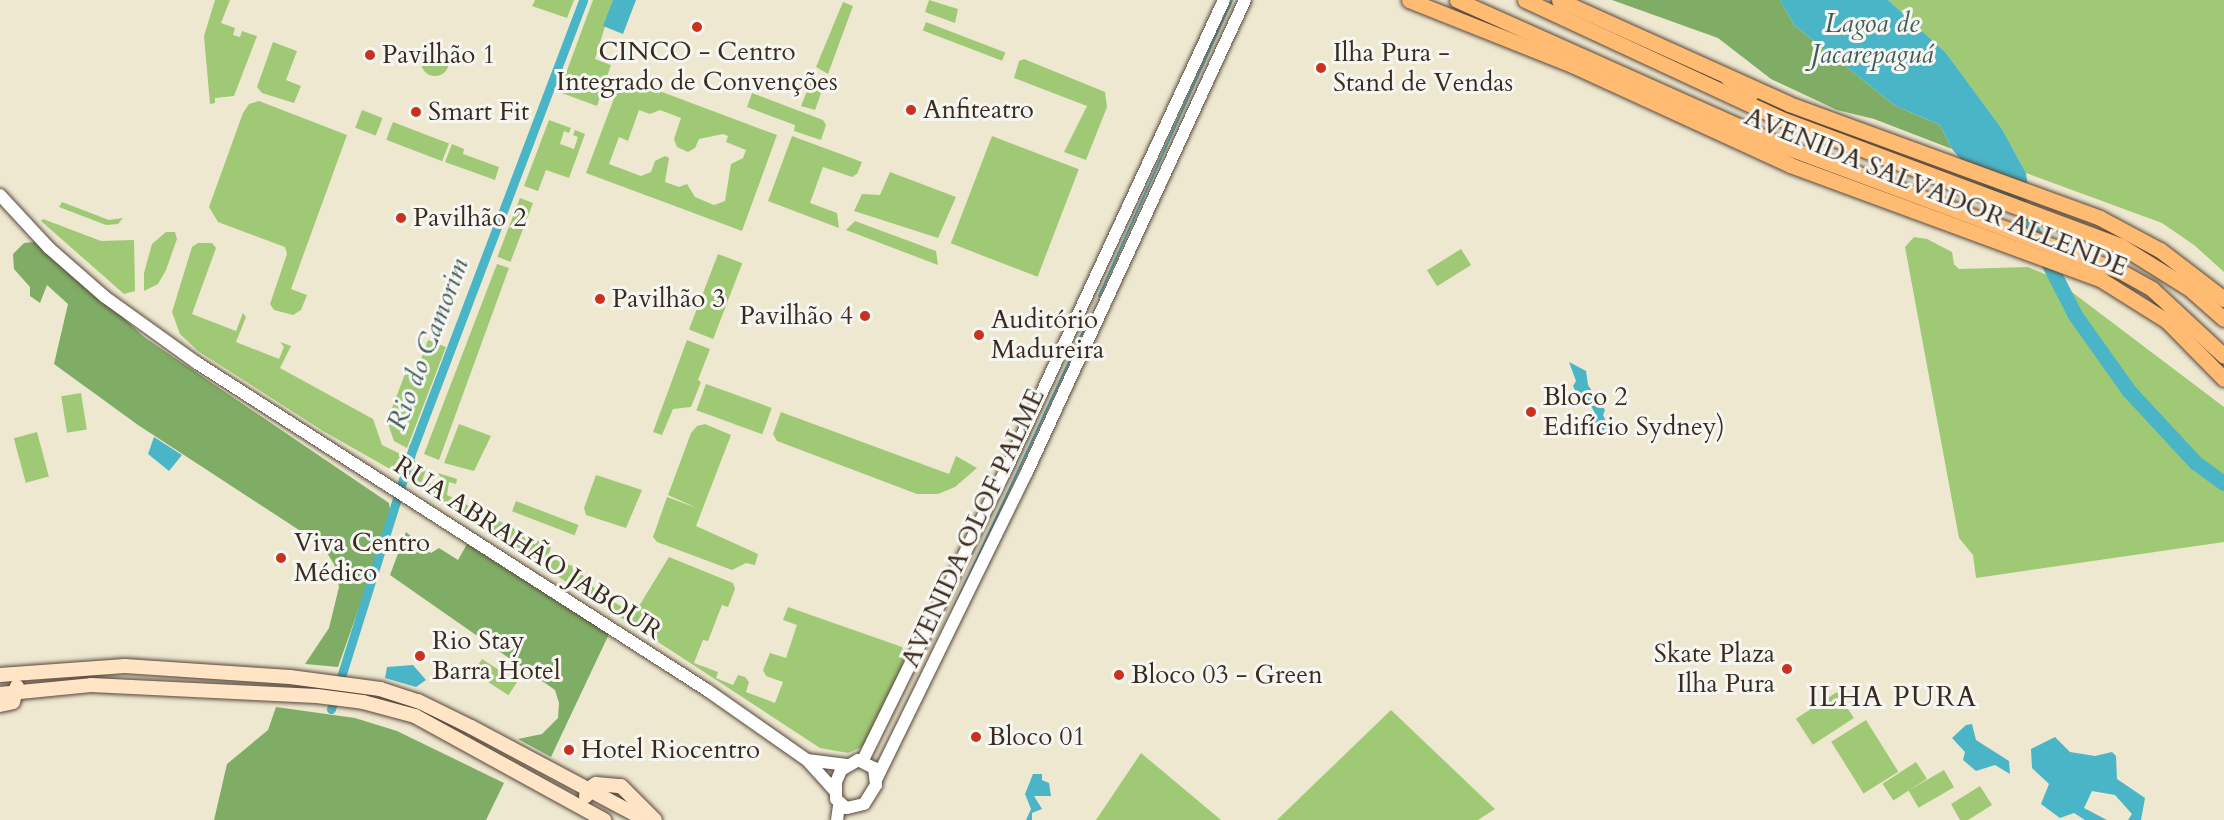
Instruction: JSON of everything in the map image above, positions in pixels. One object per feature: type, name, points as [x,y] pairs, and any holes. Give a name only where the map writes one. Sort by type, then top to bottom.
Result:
[{"type":"main road","name":"AVENIDA SALVADOR ALLENDE","points":[[1409,0],[1695,120],[1790,165],[2100,279],[2167,321],[2224,379]]},
{"type":"main road","name":"AVENIDA SALVADOR ALLENDE","points":[[1457,0],[1786,147],[2090,258],[2152,288],[2224,356]]},
{"type":"main road","name":"AVENIDA SALVADOR ALLENDE","points":[[1525,0],[1779,118],[2069,224],[2121,246],[2154,265],[2224,319]]},
{"type":"main road","name":"AVENIDA SALVADOR ALLENDE","points":[[1559,0],[1727,77],[1944,161],[2072,207],[2160,250],[2224,298]]},
{"type":"main road","points":[[1727,77],[1738,88],[1819,127],[1838,141]]},
{"type":"main road","points":[[1695,120],[1702,117],[1888,190],[1896,189]]},
{"type":"main road","points":[[0,705],[13,702],[82,667]]},
{"type":"main road","points":[[2,675],[82,667],[147,667],[343,682],[418,701],[646,820]]},
{"type":"main road","points":[[30,694],[40,677],[56,669]]},
{"type":"main road","points":[[2,675],[30,694]]},
{"type":"main road","points":[[0,694],[30,694],[91,685],[344,699],[415,717],[567,797],[604,820]]},
{"type":"main road","points":[[587,790],[602,783],[621,786],[655,820]]},
{"type":"main road","points":[[587,790],[587,811]]},
{"type":"street","name":"AVENIDA OLOF PALME","points":[[863,760],[1005,472],[1224,0]]},
{"type":"street","name":"AVENIDA OLOF PALME","points":[[876,780],[1022,483],[1245,0]]},
{"type":"street","name":"RUA ABRAHÃO JABOUR","points":[[0,195],[49,248],[105,297],[197,363],[707,690],[807,760],[835,791]]},
{"type":"street","name":"RUA ABRAHÃO JABOUR","points":[[807,760],[847,765]]},
{"type":"street","points":[[837,820],[839,805],[835,791],[839,774],[847,765],[863,760],[874,768],[876,780],[858,820]]},
{"type":"street","points":[[839,805],[851,809],[864,804]]},
{"type":"green space","points":[[215,0],[230,0],[221,23],[235,28],[233,35],[240,37],[242,31],[257,36],[234,96],[215,98],[215,103],[210,104],[204,36]]},
{"type":"green space","points":[[535,0],[574,0],[567,18],[532,6]]},
{"type":"green space","points":[[593,0],[613,0],[595,59],[611,65],[597,106],[559,92]]},
{"type":"green space","points":[[929,0],[958,9],[955,23],[925,12]]},
{"type":"green space","points":[[1612,0],[1780,0],[1794,25],[1894,105],[1940,125],[1952,149],[1874,119],[1837,110],[1771,79],[1718,38]]},
{"type":"green space","points":[[1888,0],[2224,0],[2224,272],[2194,245],[2162,223],[2026,173],[2002,129],[1946,53]]},
{"type":"green space","points":[[843,2],[853,6],[828,74],[816,67]]},
{"type":"green space","points":[[926,22],[1005,52],[1002,61],[923,30]]},
{"type":"green space","points":[[273,42],[297,51],[286,80],[301,86],[294,103],[262,93],[257,87]]},
{"type":"green space","points":[[435,48],[445,52],[449,62],[445,72],[435,76],[425,72],[421,62],[425,52]]},
{"type":"green space","points":[[1024,59],[1105,92],[1107,107],[1086,160],[1064,152],[1087,106],[1014,78],[1019,61]]},
{"type":"green space","points":[[622,77],[777,135],[742,231],[586,173]],"holes":[[[639,110],[650,114],[660,110],[681,118],[674,139],[677,147],[688,152],[695,148],[699,139],[723,134],[728,136],[726,142],[746,150],[743,158],[731,164],[725,201],[714,205],[695,197],[687,184],[679,187],[665,182],[669,158],[665,156],[655,161],[651,172],[641,176],[609,164],[619,137],[628,141]]]},
{"type":"green space","points":[[812,79],[825,82],[815,110],[801,106]]},
{"type":"green space","points":[[752,93],[823,120],[826,125],[821,140],[794,131],[795,125],[747,107]]},
{"type":"green space","points":[[259,101],[347,135],[291,289],[307,295],[301,310],[293,315],[274,310],[270,304],[287,254],[285,247],[218,222],[209,207],[243,113],[249,104]]},
{"type":"green space","points":[[362,110],[383,118],[376,136],[355,128]]},
{"type":"green space","points":[[549,120],[571,128],[569,133],[564,131],[560,144],[574,149],[578,137],[573,135],[575,130],[585,134],[569,178],[546,170],[538,191],[524,186]]},
{"type":"green space","points":[[393,122],[449,144],[442,161],[386,140]]},
{"type":"green space","points":[[792,136],[862,162],[857,174],[852,177],[823,167],[810,203],[837,213],[839,228],[768,201]]},
{"type":"green space","points":[[992,136],[1079,169],[1038,277],[951,243]]},
{"type":"green space","points":[[452,144],[464,149],[463,154],[499,167],[495,180],[445,162]]},
{"type":"green space","points":[[890,172],[956,197],[938,238],[854,211],[862,194],[880,195]]},
{"type":"green space","points":[[520,198],[533,203],[510,262],[497,257]]},
{"type":"green space","points":[[62,202],[109,220],[123,218],[118,224],[106,225],[59,207]]},
{"type":"green space","points":[[43,219],[101,241],[134,240],[135,291],[124,294],[41,221]]},
{"type":"green space","points":[[855,221],[936,251],[938,265],[846,230]]},
{"type":"green space","points":[[166,232],[175,232],[177,239],[166,270],[158,284],[144,291],[144,273],[152,244]]},
{"type":"green space","points":[[1914,237],[1927,239],[1952,252],[1954,264],[1959,269],[2028,267],[2052,277],[2224,407],[2224,542],[1976,578],[1973,555],[1959,538],[1905,247]]},
{"type":"green space","points":[[34,242],[51,251],[144,337],[389,503],[391,517],[338,667],[305,664],[329,628],[339,587],[334,564],[322,545],[138,425],[54,364],[68,304],[47,285],[40,303],[30,296],[30,287],[14,269],[13,254],[24,243]]},
{"type":"green space","points":[[198,243],[212,243],[216,248],[192,314],[236,331],[243,313],[246,317],[236,342],[279,359],[284,347],[280,342],[291,346],[280,368],[373,419],[382,445],[427,467],[420,486],[323,431],[198,351],[180,334],[172,312],[192,247]]},
{"type":"green space","points":[[1461,249],[1471,265],[1437,286],[1427,270]]},
{"type":"green space","points":[[718,254],[742,263],[713,339],[689,330]]},
{"type":"green space","points":[[497,264],[509,268],[439,460],[424,454]]},
{"type":"green space","points":[[428,340],[446,347],[407,448],[394,441],[387,421],[405,374],[416,373]]},
{"type":"green space","points":[[687,340],[710,349],[691,407],[673,409],[662,435],[653,432]]},
{"type":"green space","points":[[706,384],[772,408],[762,434],[696,410]]},
{"type":"green space","points":[[81,393],[87,430],[67,433],[61,396]]},
{"type":"green space","points":[[781,412],[949,474],[956,456],[977,468],[955,487],[938,494],[917,494],[777,441],[773,434]]},
{"type":"green space","points":[[459,424],[491,436],[474,471],[444,463]]},
{"type":"green space","points":[[705,424],[731,435],[696,526],[758,554],[755,565],[746,563],[732,570],[657,542],[653,537],[667,497],[697,508],[668,495],[691,433],[697,426]]},
{"type":"green space","points":[[37,432],[49,476],[26,483],[14,438]]},
{"type":"green space","points":[[438,473],[457,479],[456,484],[449,482],[447,495],[551,547],[548,557],[575,567],[597,591],[622,607],[639,606],[669,557],[733,583],[735,589],[728,607],[722,605],[708,641],[703,640],[694,663],[718,672],[716,678],[733,685],[738,675],[745,677],[749,682],[746,692],[775,703],[783,682],[766,676],[763,670],[770,653],[786,658],[797,625],[783,620],[788,607],[902,647],[906,656],[871,735],[862,747],[848,753],[820,748],[426,490],[429,483],[437,486],[443,481]]},
{"type":"green space","points":[[596,475],[642,490],[626,528],[586,515],[584,508]]},
{"type":"green space","points":[[516,501],[579,525],[575,535],[512,511]]},
{"type":"green space","points":[[406,532],[431,553],[439,548],[458,560],[467,544],[609,634],[551,757],[518,739],[542,734],[558,718],[559,703],[555,690],[390,575]]},
{"type":"green space","points":[[482,659],[517,682],[509,695],[473,672]]},
{"type":"green space","points":[[1837,692],[1854,718],[1813,745],[1796,719]]},
{"type":"green space","points":[[276,707],[355,718],[397,731],[504,783],[486,820],[214,820],[227,764],[268,730]]},
{"type":"green space","points":[[1391,710],[1495,809],[1478,820],[1277,820]]},
{"type":"green space","points":[[1866,720],[1898,772],[1864,793],[1831,742]]},
{"type":"green space","points":[[1141,753],[1221,820],[1096,820]]},
{"type":"green space","points":[[1916,762],[1927,779],[1893,801],[1882,784]]},
{"type":"green space","points":[[1944,770],[1954,787],[1918,808],[1908,790]]},
{"type":"green space","points":[[1980,786],[1992,805],[1968,820],[1960,820],[1951,804]]},
{"type":"water","points":[[613,0],[636,0],[623,34],[603,26]]},
{"type":"water","name":"Lagoa de Jacarepaguá","points":[[1780,0],[1888,0],[1946,53],[2002,129],[2026,173],[2029,195],[2022,211],[1987,190],[1952,149],[1940,125],[1894,105],[1794,25]]},
{"type":"water","points":[[1569,362],[1586,371],[1588,385],[1605,410],[1603,415],[1612,434],[1607,436],[1592,419],[1595,413],[1586,397],[1578,396],[1573,386],[1576,381]]},
{"type":"water","points":[[154,437],[182,455],[169,471],[148,454]]},
{"type":"water","points":[[413,665],[426,680],[416,687],[385,678],[387,667]]},
{"type":"water","points":[[1972,724],[1976,740],[2009,761],[2010,774],[1995,765],[1976,771],[1963,760],[1965,752],[1952,738],[1966,725]]},
{"type":"water","points":[[2055,737],[2070,752],[2095,756],[2112,752],[2116,756],[2117,779],[2145,798],[2141,820],[2128,820],[2132,814],[2115,795],[2092,791],[2084,808],[2107,820],[2085,820],[2074,813],[2060,818],[2041,804],[2049,784],[2032,768],[2031,749]]},
{"type":"water","points":[[1033,774],[1042,774],[1042,780],[1049,783],[1051,796],[1034,796],[1042,809],[1032,813],[1032,820],[1026,820],[1031,809],[1025,794]]},
{"type":"waterway","name":"Rio do Camorim","points":[[331,709],[413,448],[583,0]]},
{"type":"waterway","points":[[1099,296],[1232,0]]},
{"type":"waterway","points":[[2022,211],[2075,315],[2129,391],[2196,463],[2224,483]]},
{"type":"waterway","points":[[955,606],[1090,316]]},
{"type":"place","name":"CINCO - Centro Integrado de Convenções","points":[[697,27]]},
{"type":"place","name":"Pavilhão 1","points":[[370,55]]},
{"type":"place","name":"Ilha Pura - Stand de Vendas","points":[[1321,68]]},
{"type":"place","name":"Anfiteatro","points":[[911,110]]},
{"type":"place","name":"Smart Fit","points":[[416,112]]},
{"type":"place","name":"Pavilhão 2","points":[[401,218]]},
{"type":"place","name":"Pavilhão 3","points":[[600,299]]},
{"type":"place","name":"Pavilhão 4","points":[[865,316]]},
{"type":"place","name":"Auditório Madureira","points":[[979,335]]},
{"type":"place","name":"Bloco 2 Edifício Sydney)","points":[[1531,412]]},
{"type":"place","name":"Viva Centro Médico","points":[[281,558]]},
{"type":"place","name":"Rio Stay Barra Hotel","points":[[420,656]]},
{"type":"place","name":"Skate Plaza Ilha Pura","points":[[1787,669]]},
{"type":"place","name":"Bloco 03 - Green","points":[[1119,675]]},
{"type":"place","name":"Bloco 01","points":[[976,737]]},
{"type":"place","name":"Hotel Riocentro","points":[[569,750]]},
{"type":"district","name":"ILHA PURA","points":[[1893,697]]}]
